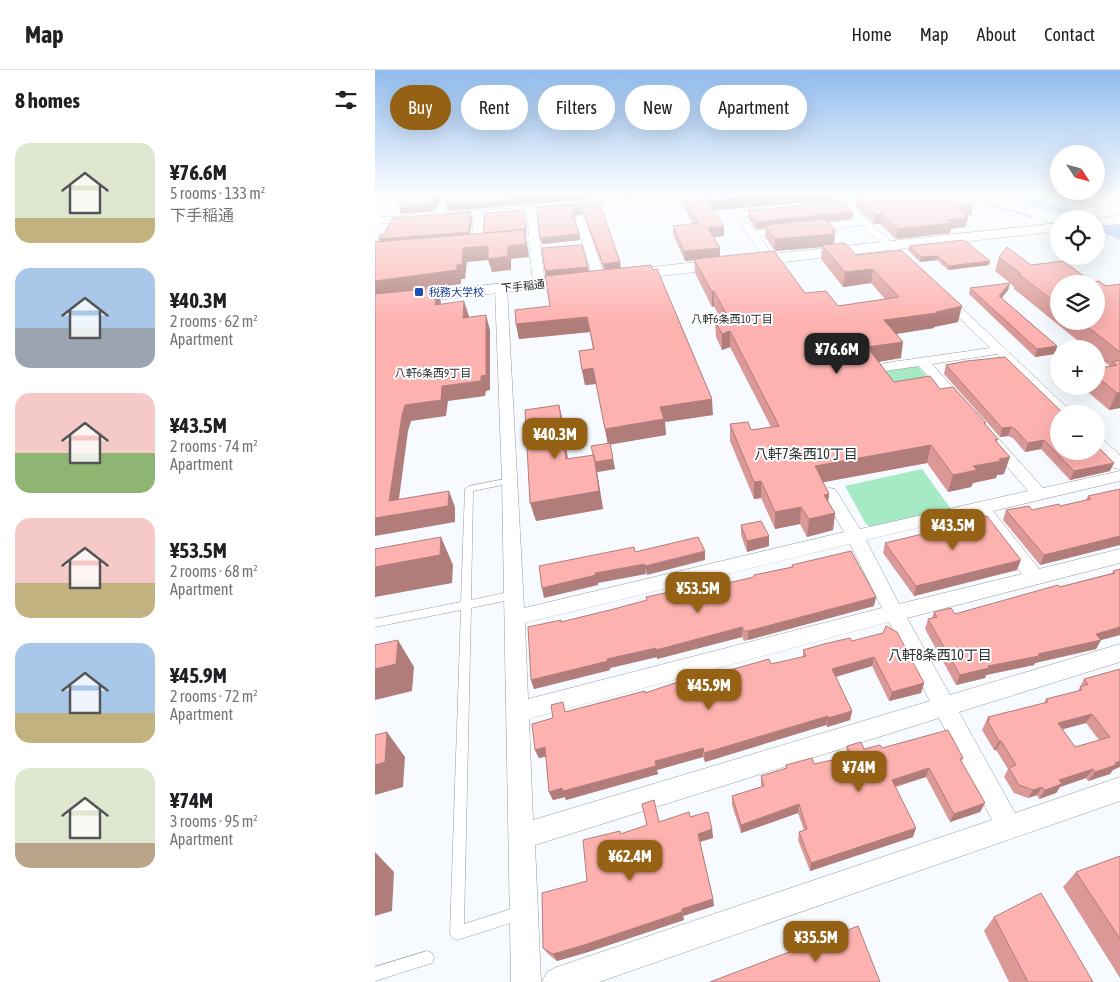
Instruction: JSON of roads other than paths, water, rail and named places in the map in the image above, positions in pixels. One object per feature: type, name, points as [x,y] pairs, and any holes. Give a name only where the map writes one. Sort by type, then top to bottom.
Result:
[{"type":"main road","name":"下手稲通","points":[[375,302],[960,238]]},
{"type":"street","points":[[482,238],[482,242],[535,238],[541,249],[539,284]]},
{"type":"street","points":[[586,238],[599,278]]},
{"type":"street","points":[[755,238],[770,259]]},
{"type":"street","points":[[882,238],[924,278]]},
{"type":"street","points":[[574,246],[588,244]]},
{"type":"street","points":[[501,288],[515,618],[526,982]]},
{"type":"street","points":[[938,291],[1058,405]]},
{"type":"street","points":[[885,367],[1000,350]]},
{"type":"street","points":[[923,362],[969,415]]},
{"type":"street","points":[[982,430],[1040,495]]},
{"type":"street","points":[[1105,450],[1120,464]]},
{"type":"street","points":[[515,618],[855,536],[1120,476]]},
{"type":"street","points":[[829,493],[855,536],[894,613],[1009,827]]},
{"type":"street","points":[[981,508],[1035,577]]},
{"type":"street","points":[[517,712],[1120,556]]},
{"type":"street","points":[[521,836],[1120,653]]},
{"type":"street","points":[[557,982],[1120,788]]},
{"type":"lane","points":[[510,481],[469,489],[457,933],[524,912]]},
{"type":"lane","points":[[375,623],[514,595]]},
{"type":"lane","points":[[375,974],[427,958]]},
{"type":"place","name":"税務大学校","points":[[419,292]]},
{"type":"district","name":"八軒6条西10丁目","points":[[732,319]]},
{"type":"district","name":"八軒6条西9丁目","points":[[433,373]]},
{"type":"district","name":"八軒7条西10丁目","points":[[806,454]]},
{"type":"district","name":"八軒8条西10丁目","points":[[940,655]]}]
